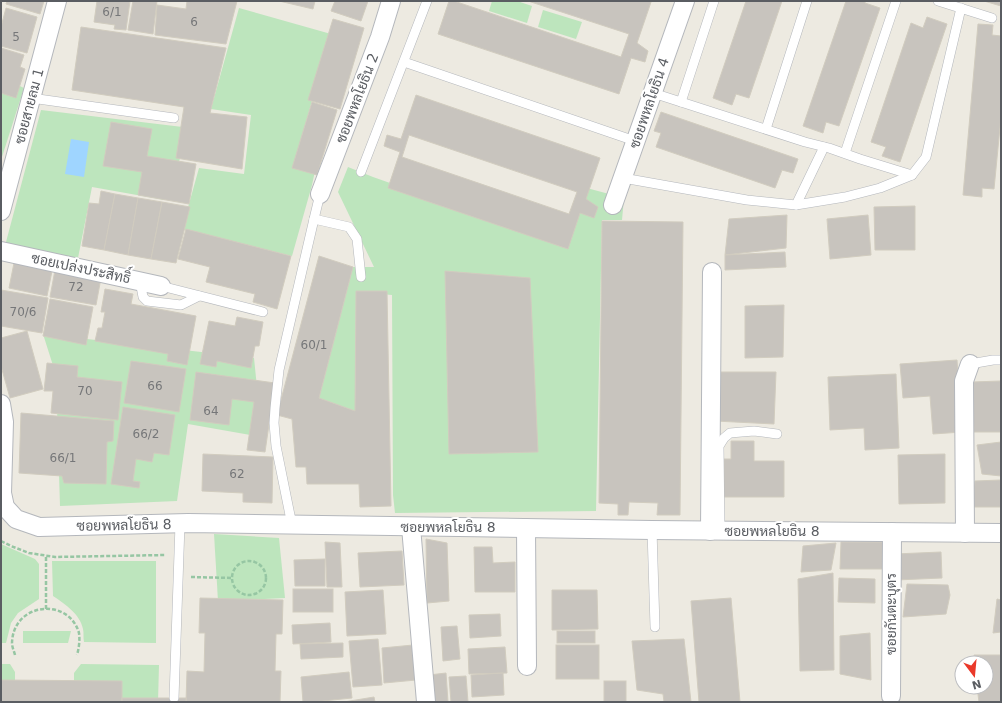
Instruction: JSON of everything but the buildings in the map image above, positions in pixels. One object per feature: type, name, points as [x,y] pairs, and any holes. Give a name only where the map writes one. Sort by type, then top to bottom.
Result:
[{"type":"street","name":"ซอยสายลม 1","points":[[1,211],[57,1]]},
{"type":"street","name":"ซอยพหลโยธิน 2","points":[[320,194],[380,37],[391,1]]},
{"type":"street","name":"ซอยพหลโยธิน 4","points":[[613,205],[685,1]]},
{"type":"street","name":"ซอยเปล่งประสิทธิ์","points":[[1,251],[161,286]]},
{"type":"street","points":[[712,272],[715,531]]},
{"type":"street","points":[[965,533],[964,381],[970,364]]},
{"type":"street","name":"ซอยพหลโยธิน 8","points":[[1,404],[4,422],[2,501],[5,507],[16,519],[39,527],[180,524],[1001,533]]},
{"type":"street","points":[[411,527],[426,702]]},
{"type":"street","points":[[526,528],[527,666]]},
{"type":"street","name":"ซอยกันตะบุตร","points":[[891,696],[892,532]]},
{"type":"lane","points":[[361,172],[427,1]]},
{"type":"lane","points":[[681,102],[714,1]]},
{"type":"lane","points":[[766,129],[807,1]]},
{"type":"lane","points":[[845,154],[896,1]]},
{"type":"lane","points":[[938,1],[992,18]]},
{"type":"lane","points":[[623,178],[747,200],[796,204],[845,197],[880,188],[912,176],[926,157],[961,8]]},
{"type":"lane","points":[[404,62],[635,141]]},
{"type":"lane","points":[[653,93],[824,146],[912,176]]},
{"type":"lane","points":[[31,98],[174,118]]},
{"type":"lane","points":[[796,204],[824,146]]},
{"type":"lane","points":[[292,525],[276,446],[274,423],[275,408],[279,370],[320,194]]},
{"type":"lane","points":[[314,219],[349,227],[357,239],[361,278]]},
{"type":"lane","points":[[140,281],[143,296],[147,301],[181,305],[199,296]]},
{"type":"lane","points":[[161,286],[263,312]]},
{"type":"lane","points":[[970,364],[1001,360]]},
{"type":"lane","points":[[715,531],[719,446],[724,438],[730,433],[754,431],[777,434]]},
{"type":"lane","points":[[174,698],[180,524]]},
{"type":"lane","points":[[652,530],[654,626]]},
{"type":"path","points":[[1,541],[29,553],[55,557],[178,555]]},
{"type":"path","points":[[46,556],[46,609]]},
{"type":"path","points":[[249,561],[259,564],[266,573],[265,584],[258,593],[253,595],[247,595],[238,590],[234,586],[233,578],[235,570],[238,566],[249,561]]},
{"type":"path","points":[[178,577],[233,578]]},
{"type":"path","points":[[15,655],[12,645],[13,634],[18,624],[25,616],[35,610],[46,609],[57,610],[66,615],[74,623],[78,633],[79,644],[77,655]]},
{"type":"green space","points":[[492,1],[517,1],[532,6],[527,23],[489,11]]},
{"type":"green space","points":[[239,8],[331,34],[293,167],[315,171],[292,256],[182,229],[199,168],[244,174],[251,115],[211,109]]},
{"type":"green space","points":[[543,10],[582,22],[576,39],[538,27]]},
{"type":"green space","points":[[1,77],[24,88],[1,160]]},
{"type":"green space","points":[[41,110],[191,128],[165,200],[92,187],[78,258],[14,249],[6,242]]},
{"type":"green space","points":[[348,167],[558,242],[583,187],[624,198],[622,220],[602,220],[596,511],[395,513],[393,495],[392,295],[356,292],[355,411],[319,398],[353,267],[374,267],[338,192]]},
{"type":"green space","points":[[43,334],[254,358],[262,437],[188,424],[177,501],[60,506],[56,375]]},
{"type":"green space","points":[[214,534],[279,538],[285,598],[218,601]]},
{"type":"green space","points":[[1,544],[35,559],[39,564],[39,599],[18,613],[11,623],[6,643],[1,643]]},
{"type":"green space","points":[[52,561],[156,561],[156,643],[84,642],[83,629],[79,619],[67,606],[53,596]]},
{"type":"green space","points":[[23,631],[71,631],[68,643],[23,643]]},
{"type":"green space","points":[[1,664],[10,664],[15,672],[15,687],[74,688],[74,673],[81,664],[159,665],[158,702],[1,702]]},
{"type":"water","points":[[71,139],[89,142],[84,177],[65,174]]}]
